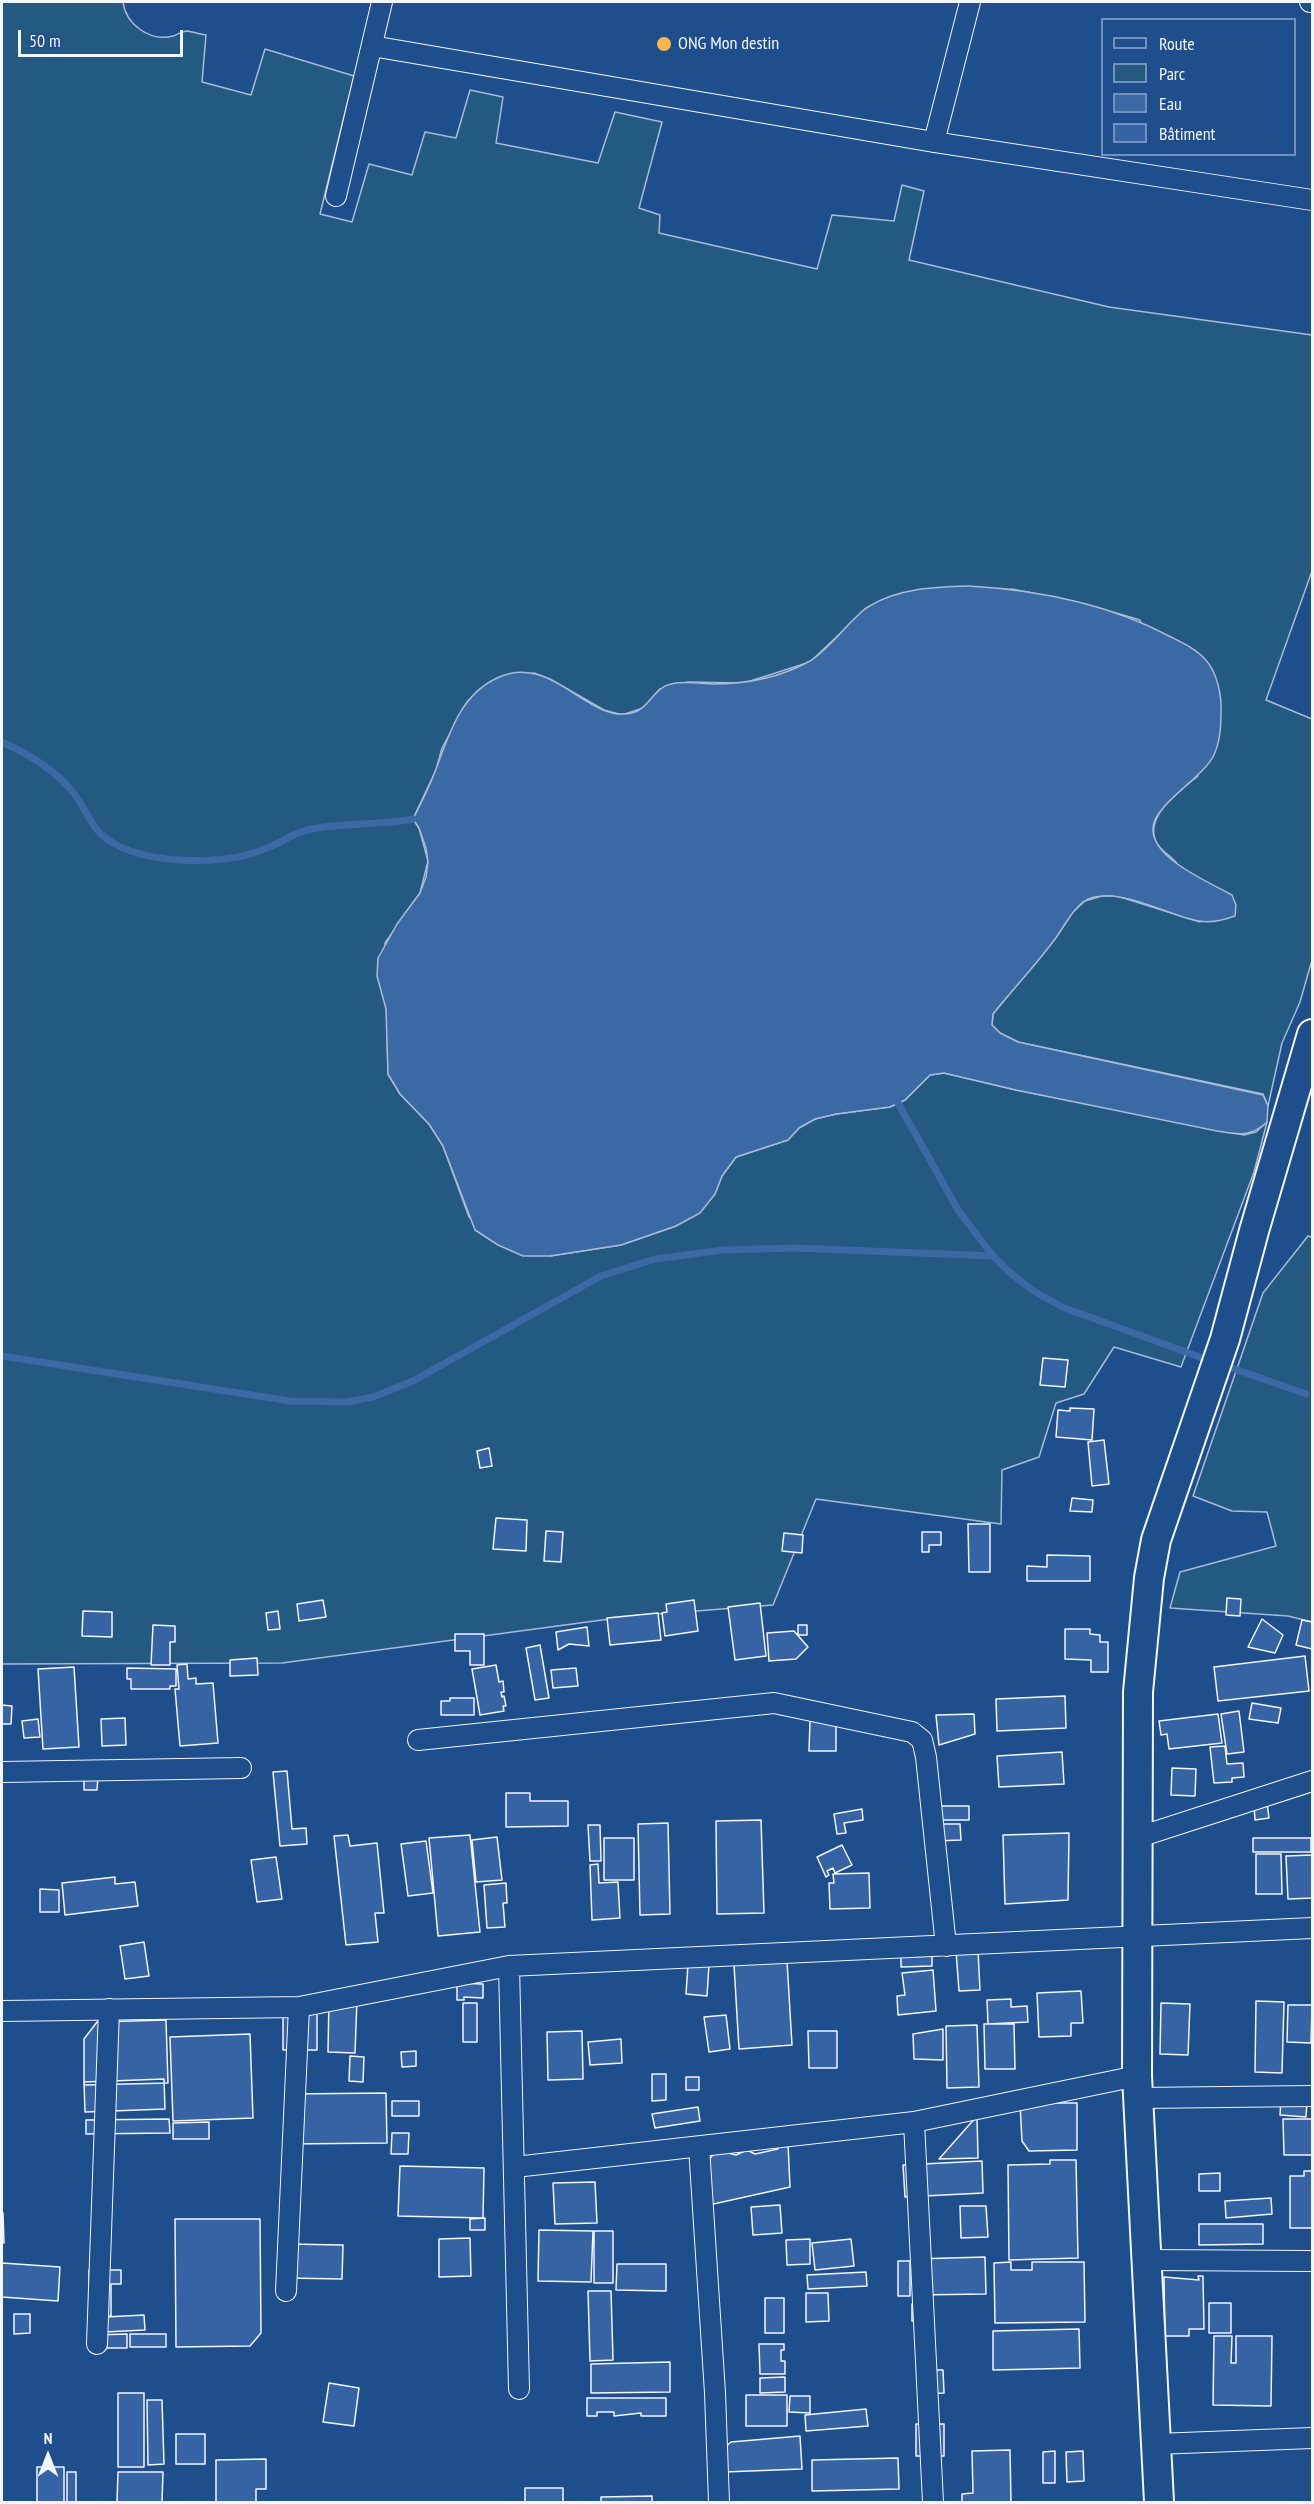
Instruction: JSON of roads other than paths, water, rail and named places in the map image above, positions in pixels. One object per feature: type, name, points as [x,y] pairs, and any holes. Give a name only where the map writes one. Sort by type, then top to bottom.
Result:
[{"type":"street","points":[[336,196],[382,2]]},
{"type":"street","points":[[934,142],[970,2]]},
{"type":"street","points":[[372,46],[934,142],[1312,200]]},
{"type":"street","points":[[1159,2502],[1138,2087],[1136,1937],[1139,1837],[1138,1692],[1149,1578],[1156,1540],[1225,1339],[1312,1034]]},
{"type":"street","points":[[418,1740],[774,1703],[912,1732],[922,1740],[926,1757],[946,1946]]},
{"type":"street","points":[[2,1772],[241,1768]]},
{"type":"street","points":[[1139,1837],[1312,1781]]},
{"type":"street","points":[[2,2011],[299,2007],[509,1966],[1312,1928]]},
{"type":"street","points":[[509,1966],[519,2389]]},
{"type":"street","points":[[286,2291],[299,2007]]},
{"type":"street","points":[[97,2344],[109,2009]]},
{"type":"street","points":[[515,2167],[914,2122],[1138,2087],[1312,2096]]},
{"type":"street","points":[[914,2122],[933,2502]]},
{"type":"street","points":[[699,2147],[715,2393],[719,2502]]},
{"type":"street","points":[[1147,2260],[1312,2261]]},
{"type":"street","points":[[1156,2444],[1312,2438]]},
{"type":"water","points":[[969,586],[1047,595],[1098,607],[1147,625],[1198,652],[1205,659],[1213,671],[1220,693],[1221,725],[1218,745],[1208,764],[1162,809],[1153,827],[1155,838],[1161,849],[1171,859],[1196,876],[1232,895],[1236,905],[1235,916],[1208,922],[1186,918],[1124,898],[1095,897],[1083,902],[1071,914],[1055,939],[993,1014],[992,1025],[1000,1033],[1018,1042],[1263,1095],[1268,1106],[1267,1122],[1255,1131],[1244,1134],[1217,1131],[944,1073],[930,1075],[905,1100],[890,1107],[815,1119],[799,1128],[788,1140],[736,1157],[722,1176],[715,1194],[700,1213],[676,1226],[621,1245],[550,1256],[523,1256],[498,1245],[475,1230],[443,1146],[429,1124],[400,1094],[388,1074],[386,1009],[377,976],[378,958],[397,924],[420,893],[426,877],[428,862],[426,848],[413,819],[431,782],[451,730],[465,705],[484,685],[517,672],[535,674],[552,681],[600,709],[616,714],[632,713],[643,707],[660,689],[671,684],[686,682],[724,684],[749,681],[797,668],[819,654],[864,610],[892,596],[930,588]]},
{"type":"waterway","points":[[2,742],[32,758],[60,778],[79,800],[101,835],[122,848],[161,858],[226,859],[262,850],[309,830],[329,826],[413,819]]},
{"type":"waterway","points":[[898,1103],[958,1210],[993,1256],[1008,1271],[1032,1290],[1062,1307],[1208,1360]]},
{"type":"waterway","points":[[2,1356],[290,1401],[347,1402],[373,1397],[413,1381],[601,1276],[655,1259],[723,1250],[795,1248],[993,1256]]},
{"type":"waterway","points":[[1232,1368],[1306,1394]]},
{"type":"place","name":"ONG Mon destin","points":[[664,44]]}]
